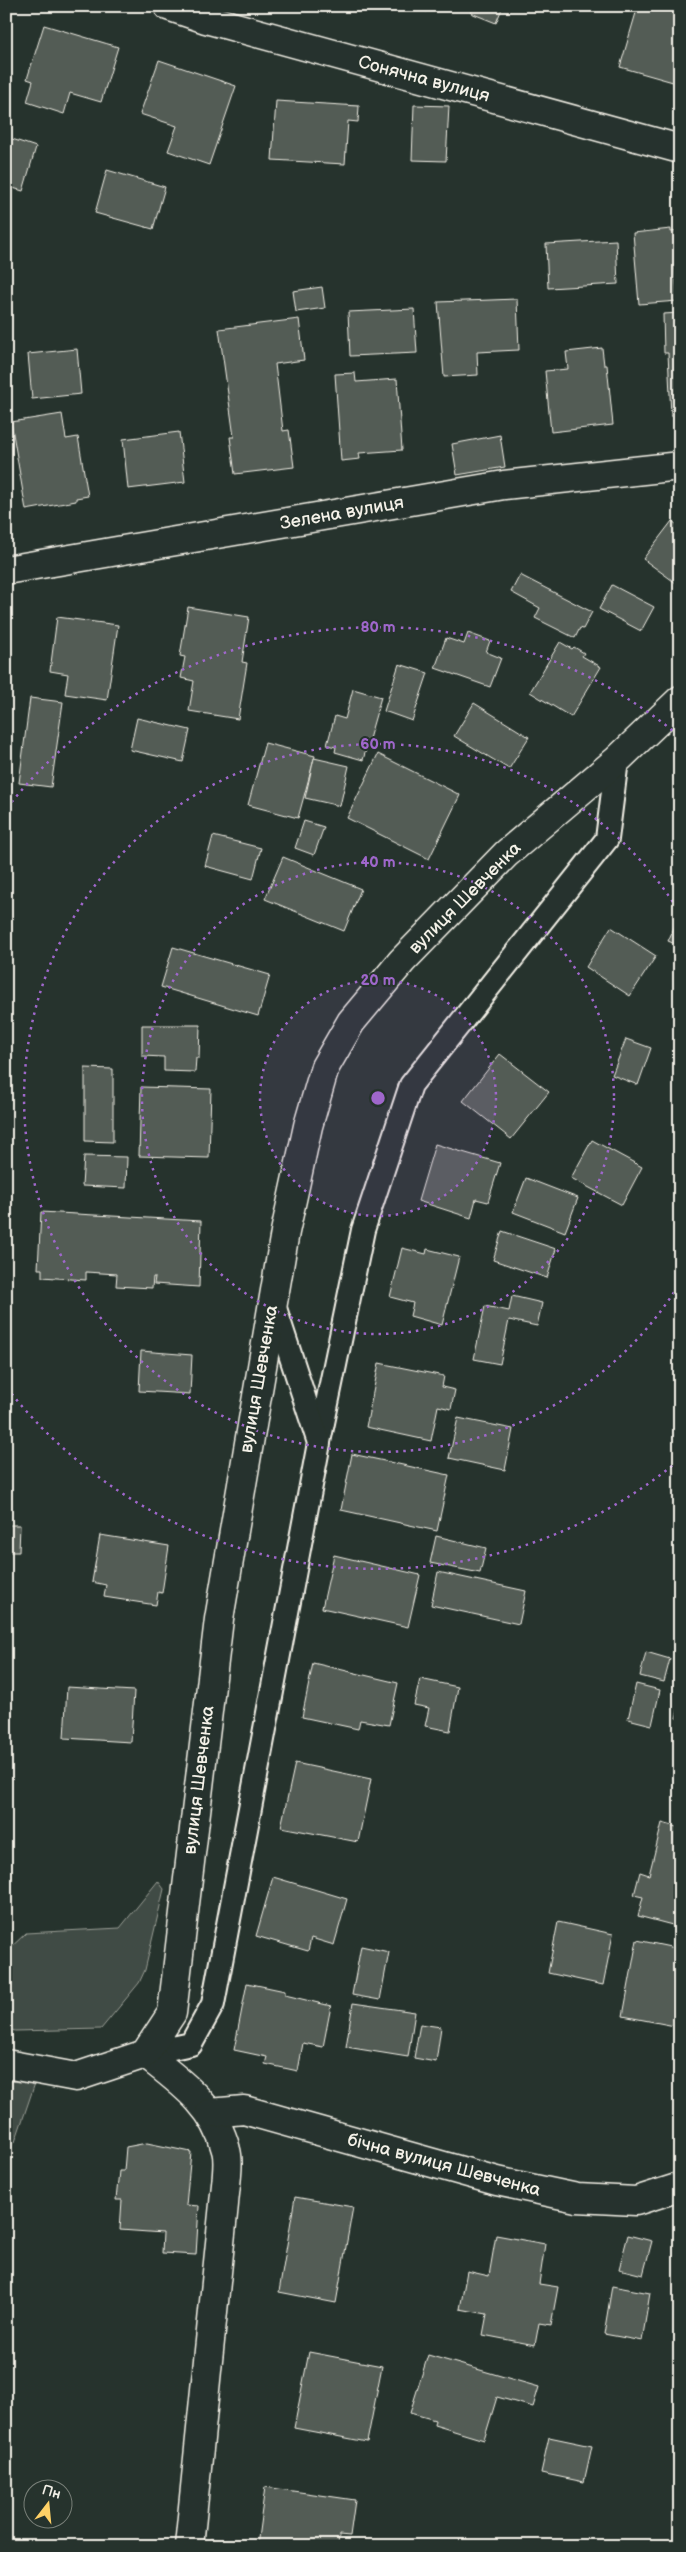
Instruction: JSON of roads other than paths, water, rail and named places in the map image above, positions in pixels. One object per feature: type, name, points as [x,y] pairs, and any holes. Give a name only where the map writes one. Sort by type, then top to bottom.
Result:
[{"type":"street","name":"Сонячна вулиця","points":[[168,6],[206,19],[680,149]]},
{"type":"street","name":"Зелена вулиця","points":[[6,570],[504,485],[680,466]]},
{"type":"street","name":"вулиця Шевченка","points":[[145,2054],[172,2013],[219,1619],[284,1232],[325,1067],[351,1022],[402,960],[506,854],[617,760],[680,700]]},
{"type":"street","points":[[6,2064],[76,2077],[145,2054],[195,2094],[210,2113],[227,2151],[224,2204],[189,2546]]},
{"type":"street","name":"бічна вулиця Шевченка","points":[[210,2113],[244,2110],[497,2181],[577,2198],[636,2200],[680,2188]]},
{"type":"lane","points":[[145,2054],[191,2044],[213,2004],[319,1443],[363,1230],[411,1085],[607,839],[617,760]]},
{"type":"lane","points":[[273,1301],[319,1443]]}]
